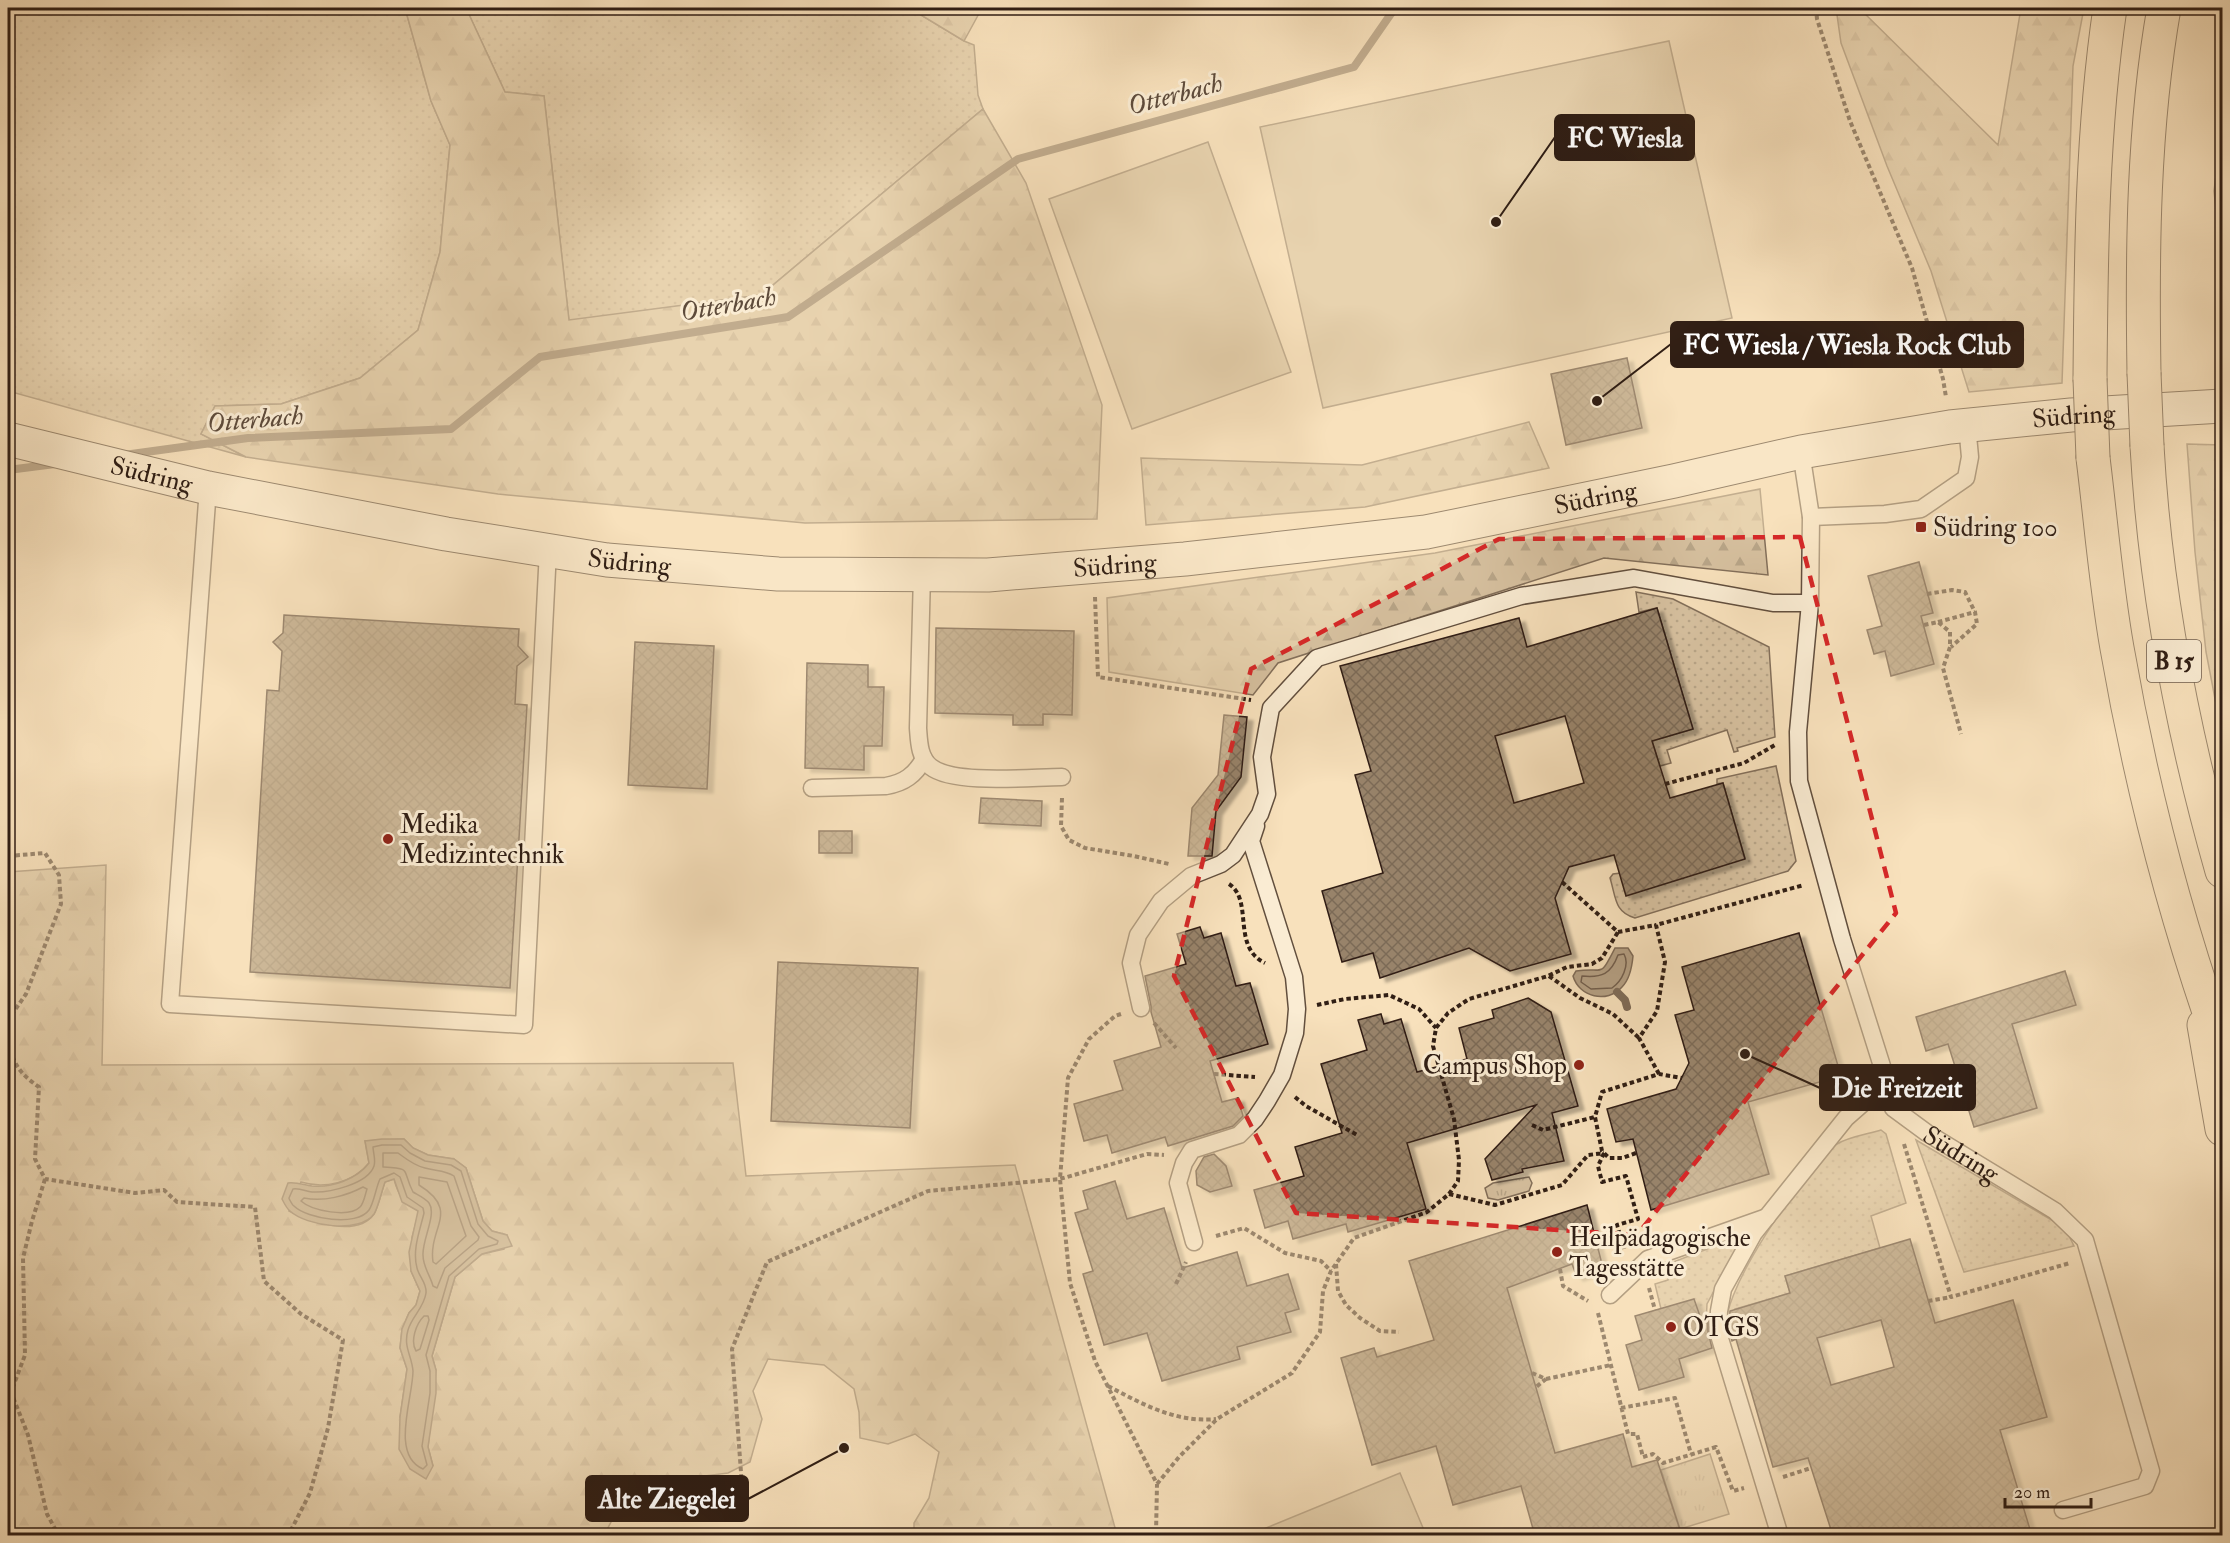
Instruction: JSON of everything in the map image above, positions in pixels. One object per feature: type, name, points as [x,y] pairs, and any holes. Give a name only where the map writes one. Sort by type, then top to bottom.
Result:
[{"type":"highway","name":"B 15","points":[[2110,8],[2097,131],[2091,234],[2090,378],[2093,458],[2117,647],[2140,771],[2156,837],[2194,970],[2223,1049]]},
{"type":"highway","name":"B 15","points":[[2164,8],[2151,108],[2142,269],[2144,373],[2151,513],[2168,631],[2198,778],[2223,871]]},
{"type":"highway","name":"B 15","points":[[2194,970],[2223,1129]]},
{"type":"street","name":"Südring","points":[[8,439],[208,488],[446,534],[607,560],[778,574],[988,575],[1185,559],[1426,532],[1674,481],[1801,452],[1959,426],[2071,415],[2223,406]]},
{"type":"lane","points":[[1811,517],[1885,514],[1921,509],[1966,478],[1970,457],[1959,426]]},
{"type":"lane","points":[[1801,452],[1811,517],[1809,603],[1798,732],[1799,781],[1825,879],[1893,1108]]},
{"type":"lane","points":[[208,488],[170,1004],[524,1025],[548,550]]},
{"type":"lane","points":[[922,574],[918,728],[924,759],[931,767],[944,774],[963,778],[1062,777]]},
{"type":"lane","points":[[1194,1242],[1178,1183],[1184,1163],[1192,1150],[1239,1135],[1268,1101],[1282,1075],[1295,1033],[1297,1009],[1292,970],[1251,842],[1267,794],[1262,757],[1271,708],[1317,657],[1521,596],[1634,578],[1773,603],[1809,603]]},
{"type":"lane","points":[[812,788],[897,784],[918,770],[924,759]]},
{"type":"lane","points":[[1142,1008],[1131,963],[1138,935],[1161,901],[1198,873],[1221,864],[1233,855],[1260,814]]},
{"type":"lane","points":[[1780,1536],[1718,1332],[1723,1289],[1754,1233],[1846,1118],[1887,1082]]},
{"type":"lane","name":"Südring","points":[[1893,1108],[1927,1133],[2055,1211],[2085,1240],[2151,1471],[2145,1486],[2063,1510]]},
{"type":"lane","points":[[1610,1295],[1648,1259],[1768,1216]]},
{"type":"path","points":[[1816,8],[1817,19],[1850,121],[1912,268],[1959,426]]},
{"type":"path","points":[[1094,566],[1098,677],[1254,700],[1271,708]]},
{"type":"path","points":[[1927,594],[1952,590],[1965,592],[1975,612],[1977,624],[1950,647]]},
{"type":"path","points":[[1924,625],[1975,612]]},
{"type":"path","points":[[1938,622],[1950,632],[1950,647],[1944,668],[1961,734]]},
{"type":"path","points":[[1665,784],[1744,763],[1775,745]]},
{"type":"path","points":[[1062,777],[1065,783],[1061,801],[1061,826],[1069,840],[1085,848],[1167,863],[1235,888],[1241,907],[1247,946],[1257,959],[1273,966],[1292,970]]},
{"type":"path","points":[[8,856],[45,853],[59,875],[61,904],[30,984],[8,1020],[8,1026]]},
{"type":"path","points":[[1157,1484],[1179,1456],[1217,1419],[1292,1373],[1320,1332],[1323,1291],[1331,1271],[1354,1238],[1427,1212],[1449,1194],[1458,1181],[1459,1160],[1454,1119],[1433,1046],[1437,1028],[1448,1013],[1469,999],[1567,968],[1592,964],[1602,958],[1618,932],[1656,925],[1825,879]]},
{"type":"path","points":[[1562,882],[1618,932]]},
{"type":"path","points":[[1639,1038],[1657,1011],[1665,962],[1656,925]]},
{"type":"path","points":[[1548,975],[1580,998],[1613,1014],[1639,1038],[1659,1074]]},
{"type":"path","points":[[1297,1009],[1345,999],[1389,996],[1419,1009],[1437,1028]]},
{"type":"path","points":[[1156,1535],[1157,1484],[1095,1361],[1070,1283],[1060,1179],[1068,1078],[1089,1039],[1115,1016],[1142,1008],[1176,1048]]},
{"type":"path","points":[[8,1042],[12,1058],[23,1076],[39,1087],[35,1158],[45,1179],[23,1258],[25,1355],[11,1392],[28,1435],[47,1514],[59,1536]]},
{"type":"path","points":[[1636,1153],[1622,1158],[1609,1158],[1602,1151],[1594,1117],[1602,1092],[1659,1074],[1682,1078]]},
{"type":"path","points":[[1893,1108],[1951,1297]]},
{"type":"path","points":[[1532,1125],[1543,1130],[1594,1117]]},
{"type":"path","points":[[1449,1194],[1495,1205],[1562,1185],[1588,1155],[1604,1153]]},
{"type":"path","points":[[1604,1153],[1598,1166],[1602,1182],[1626,1176],[1638,1219],[1617,1225],[1622,1242]]},
{"type":"path","points":[[742,1486],[732,1349],[768,1262],[928,1191],[1060,1179],[1147,1154],[1168,1155]]},
{"type":"path","points":[[45,1179],[135,1193],[164,1190],[177,1202],[255,1206],[264,1281],[301,1314],[343,1340],[328,1428],[310,1493],[288,1536]]},
{"type":"path","points":[[1176,1284],[1194,1242],[1244,1228],[1285,1253],[1321,1261],[1331,1271]]},
{"type":"path","points":[[1928,1301],[1951,1297],[2091,1257]]},
{"type":"path","points":[[1336,1264],[1338,1291],[1346,1305],[1360,1318],[1380,1331],[1399,1332]]},
{"type":"path","points":[[1560,1269],[1563,1286],[1596,1306],[1628,1434],[1637,1434],[1643,1458],[1653,1454],[1663,1463],[1716,1447],[1733,1491],[1753,1486]]},
{"type":"path","points":[[1536,1387],[1546,1379],[1611,1365]]},
{"type":"path","points":[[1532,1373],[1546,1379]]},
{"type":"path","points":[[1108,1386],[1146,1406],[1168,1414],[1201,1420],[1217,1419]]},
{"type":"path","points":[[1621,1408],[1675,1398],[1691,1455]]},
{"type":"highlighted area","points":[[1800,537],[1896,913],[1637,1235],[1296,1213],[1174,976],[1251,669],[1499,539]]},
{"type":"green space","points":[[8,8],[405,8],[431,101],[450,145],[440,252],[418,330],[360,378],[281,404],[215,406],[201,434],[246,457],[8,391]]},
{"type":"green space","points":[[405,8],[466,8],[505,92],[544,96],[569,320],[761,295],[983,109],[1026,183],[1102,405],[1097,519],[805,523],[498,494],[246,457],[201,434],[215,406],[281,404],[360,378],[418,330],[440,252],[450,145],[431,101]]},
{"type":"green space","points":[[466,8],[920,8],[921,15],[974,45],[978,95],[983,109],[761,295],[569,321],[544,96],[505,92]]},
{"type":"green space","points":[[920,8],[982,8],[964,41],[921,15]]},
{"type":"green space","points":[[1836,8],[1859,8],[1998,145],[2021,8],[2084,8],[2073,66],[2062,383],[1969,392],[1931,271],[1887,166],[1841,43]]},
{"type":"green space","points":[[1669,41],[1732,318],[1323,408],[1260,127]]},
{"type":"green space","points":[[2222,129],[2222,264],[2214,191]]},
{"type":"green space","points":[[1208,142],[1291,372],[1132,429],[1049,199]]},
{"type":"green space","points":[[1529,422],[1549,468],[1365,507],[1146,525],[1141,458],[1362,465]]},
{"type":"green space","points":[[2187,444],[2222,445],[2222,735],[2206,652],[2195,552]]},
{"type":"green space","points":[[1760,489],[1768,575],[1604,558],[1278,663],[1253,695],[1109,672],[1107,598],[1435,553]]},
{"type":"green space","points":[[1636,592],[1673,599],[1769,647],[1775,737],[1737,748],[1738,751],[1734,752],[1727,730],[1667,750],[1671,763],[1660,766],[1652,741],[1693,729],[1657,608],[1639,612]]},
{"type":"green space","points":[[1776,766],[1796,861],[1788,871],[1635,918],[1619,908],[1610,878],[1613,874],[1745,858],[1723,783],[1717,784],[1717,779]]},
{"type":"green space","points":[[106,865],[102,1065],[733,1063],[746,1176],[1015,1165],[1117,1535],[914,1535],[914,1523],[929,1498],[939,1452],[915,1434],[888,1444],[860,1438],[859,1412],[854,1389],[824,1365],[768,1359],[753,1391],[762,1419],[750,1462],[728,1473],[697,1477],[650,1496],[623,1500],[604,1535],[8,1536],[8,872]],"holes":[[[404,1139],[413,1148],[428,1155],[454,1159],[466,1168],[483,1221],[492,1231],[507,1235],[504,1249],[482,1254],[455,1277],[432,1356],[436,1370],[428,1447],[433,1466],[400,1417],[407,1369],[400,1348],[402,1329],[409,1313],[416,1305],[420,1291],[411,1271],[412,1237],[419,1211],[402,1198],[394,1179],[385,1182],[374,1214],[366,1221],[356,1225],[333,1226],[289,1211],[301,1182],[319,1185],[338,1183],[362,1170],[369,1163],[365,1141]]]},
{"type":"green space","points":[[1881,1130],[1886,1134],[1906,1203],[1871,1216],[1880,1248],[1785,1276],[1790,1293],[1735,1309],[1742,1332],[1728,1336],[1726,1319],[1733,1295],[1765,1236],[1805,1179],[1837,1144]]},
{"type":"green space","points":[[1916,1140],[2060,1225],[2074,1246],[1964,1272]]},
{"type":"green space","points":[[1529,1177],[1532,1183],[1529,1191],[1498,1200],[1488,1198],[1485,1188],[1493,1183]]},
{"type":"green space","points":[[1736,1238],[1739,1244],[1707,1304],[1706,1324],[1711,1341],[1708,1342],[1661,1309],[1655,1284],[1668,1280],[1668,1264]]},
{"type":"green space","points":[[1710,1454],[1729,1514],[1680,1529],[1661,1470]]},
{"type":"green space","points":[[1400,1473],[1426,1535],[1249,1535]]},
{"type":"water","points":[[1615,948],[1628,948],[1633,956],[1625,984],[1616,992],[1601,997],[1581,989],[1573,976],[1576,971],[1601,970]]},
{"type":"water","points":[[404,1139],[413,1148],[428,1155],[454,1159],[466,1168],[483,1221],[492,1231],[507,1235],[512,1246],[482,1254],[455,1277],[432,1356],[436,1370],[436,1393],[428,1447],[433,1466],[426,1479],[410,1469],[399,1449],[400,1417],[407,1369],[400,1348],[402,1329],[409,1313],[416,1305],[420,1291],[411,1271],[409,1252],[418,1211],[402,1202],[394,1179],[385,1182],[374,1214],[357,1224],[333,1226],[308,1221],[289,1210],[282,1199],[288,1183],[328,1186],[358,1174],[369,1163],[365,1141]]},
{"type":"building","points":[[1627,358],[1642,428],[1566,445],[1551,374]]},
{"type":"building","points":[[1919,562],[1933,613],[1921,616],[1934,664],[1891,676],[1885,651],[1874,654],[1867,630],[1882,626],[1868,576]]},
{"type":"building","points":[[1657,608],[1693,729],[1652,741],[1670,798],[1723,783],[1745,859],[1626,896],[1614,855],[1569,867],[1555,898],[1571,954],[1510,971],[1469,948],[1380,978],[1373,953],[1342,962],[1322,891],[1383,873],[1355,775],[1371,771],[1340,666],[1519,618],[1527,647]],"holes":[[[1565,716],[1584,783],[1514,803],[1495,736]]]},
{"type":"building","name":"Medika Medizintechnik","points":[[284,615],[519,629],[518,646],[528,657],[517,666],[515,704],[527,705],[510,988],[250,972],[267,690],[279,691],[282,651],[273,642],[283,633]]},
{"type":"building","points":[[936,628],[1074,631],[1072,715],[1043,714],[1043,725],[1013,725],[1013,715],[935,713]]},
{"type":"building","points":[[635,642],[714,646],[707,789],[628,785]]},
{"type":"building","points":[[807,663],[868,665],[868,687],[884,687],[882,746],[864,746],[864,770],[805,768]]},
{"type":"building","points":[[1224,715],[1247,717],[1241,777],[1216,811],[1212,856],[1188,856],[1192,808],[1218,775]]},
{"type":"building","points":[[981,798],[1042,801],[1041,826],[979,823]]},
{"type":"building","points":[[819,831],[852,831],[852,853],[819,853]]},
{"type":"building","points":[[1200,927],[1204,938],[1221,933],[1236,986],[1250,983],[1268,1044],[1210,1061],[1222,1102],[1238,1098],[1243,1116],[1233,1126],[1168,1146],[1165,1137],[1112,1153],[1107,1135],[1084,1141],[1074,1104],[1123,1090],[1114,1061],[1161,1047],[1151,1012],[1145,976],[1186,964],[1177,934]]},
{"type":"building","points":[[1799,933],[1841,1076],[1748,1102],[1769,1174],[1651,1210],[1633,1139],[1616,1142],[1607,1109],[1676,1089],[1689,1063],[1675,1015],[1694,1010],[1682,967]]},
{"type":"building","points":[[778,962],[918,968],[910,1128],[771,1121]]},
{"type":"building","points":[[2065,971],[2076,1005],[2012,1024],[2037,1108],[1974,1127],[1948,1044],[1926,1051],[1916,1017]]},
{"type":"building","points":[[1528,998],[1551,1012],[1578,1106],[1552,1113],[1564,1161],[1522,1169],[1523,1172],[1492,1180],[1485,1159],[1536,1105],[1407,1143],[1426,1209],[1348,1232],[1346,1224],[1293,1239],[1288,1221],[1265,1228],[1254,1190],[1304,1176],[1295,1147],[1342,1133],[1321,1064],[1367,1050],[1358,1020],[1381,1014],[1384,1024],[1401,1019],[1417,1072],[1467,1059],[1459,1028],[1494,1018],[1492,1010]]},
{"type":"building","points":[[1214,1154],[1226,1166],[1232,1186],[1210,1192],[1197,1185],[1196,1171],[1204,1157]]},
{"type":"building","points":[[1115,1181],[1127,1219],[1164,1208],[1182,1268],[1237,1252],[1247,1286],[1288,1274],[1299,1309],[1285,1313],[1291,1332],[1237,1347],[1240,1359],[1162,1381],[1147,1333],[1104,1345],[1083,1274],[1093,1271],[1075,1213],[1088,1209],[1083,1191]]},
{"type":"building","points":[[1587,1205],[1603,1268],[1577,1277],[1572,1264],[1507,1288],[1555,1453],[1623,1434],[1632,1467],[1657,1460],[1682,1536],[1535,1536],[1521,1486],[1453,1505],[1436,1446],[1372,1465],[1341,1358],[1374,1348],[1377,1357],[1434,1340],[1409,1261]]},
{"type":"building","points":[[1910,1239],[1935,1323],[2013,1300],[2047,1417],[2000,1430],[2032,1536],[1833,1536],[1808,1458],[1773,1467],[1736,1339],[1732,1341],[1729,1331],[1730,1311],[1790,1293],[1785,1276]],"holes":[[[1881,1320],[1894,1367],[1831,1385],[1817,1338]]]},
{"type":"building","points":[[1694,1299],[1701,1319],[1708,1317],[1708,1332],[1712,1348],[1679,1359],[1684,1377],[1639,1390],[1626,1345],[1642,1340],[1635,1316]]},
{"type":"waterway","name":"Otterbach","points":[[124,455],[248,438],[451,429],[540,357],[788,317],[1018,159],[1354,67],[1395,8]]},
{"type":"waterway","name":"Otterbach","points":[[8,470],[55,464]]},
{"type":"waterway","points":[[1617,992],[1625,1000],[1627,1007]]},
{"type":"place","name":"FC Wiesla","points":[[1496,222]]},
{"type":"place","name":"FC Wiesla / Wiesla Rock Club","points":[[1597,401]]},
{"type":"place","name":"Südring 100","points":[[1921,527]]},
{"type":"place","name":"Medika Medizintechnik","points":[[388,839]]},
{"type":"place","name":"Die Freizeit","points":[[1745,1054]]},
{"type":"place","name":"Campus Shop","points":[[1579,1065]]},
{"type":"place","name":"Heilpädagogische Tagesstätte","points":[[1557,1252]]},
{"type":"place","name":"OTGS","points":[[1671,1327]]},
{"type":"place","name":"Alte Ziegelei","points":[[844,1448]]}]
